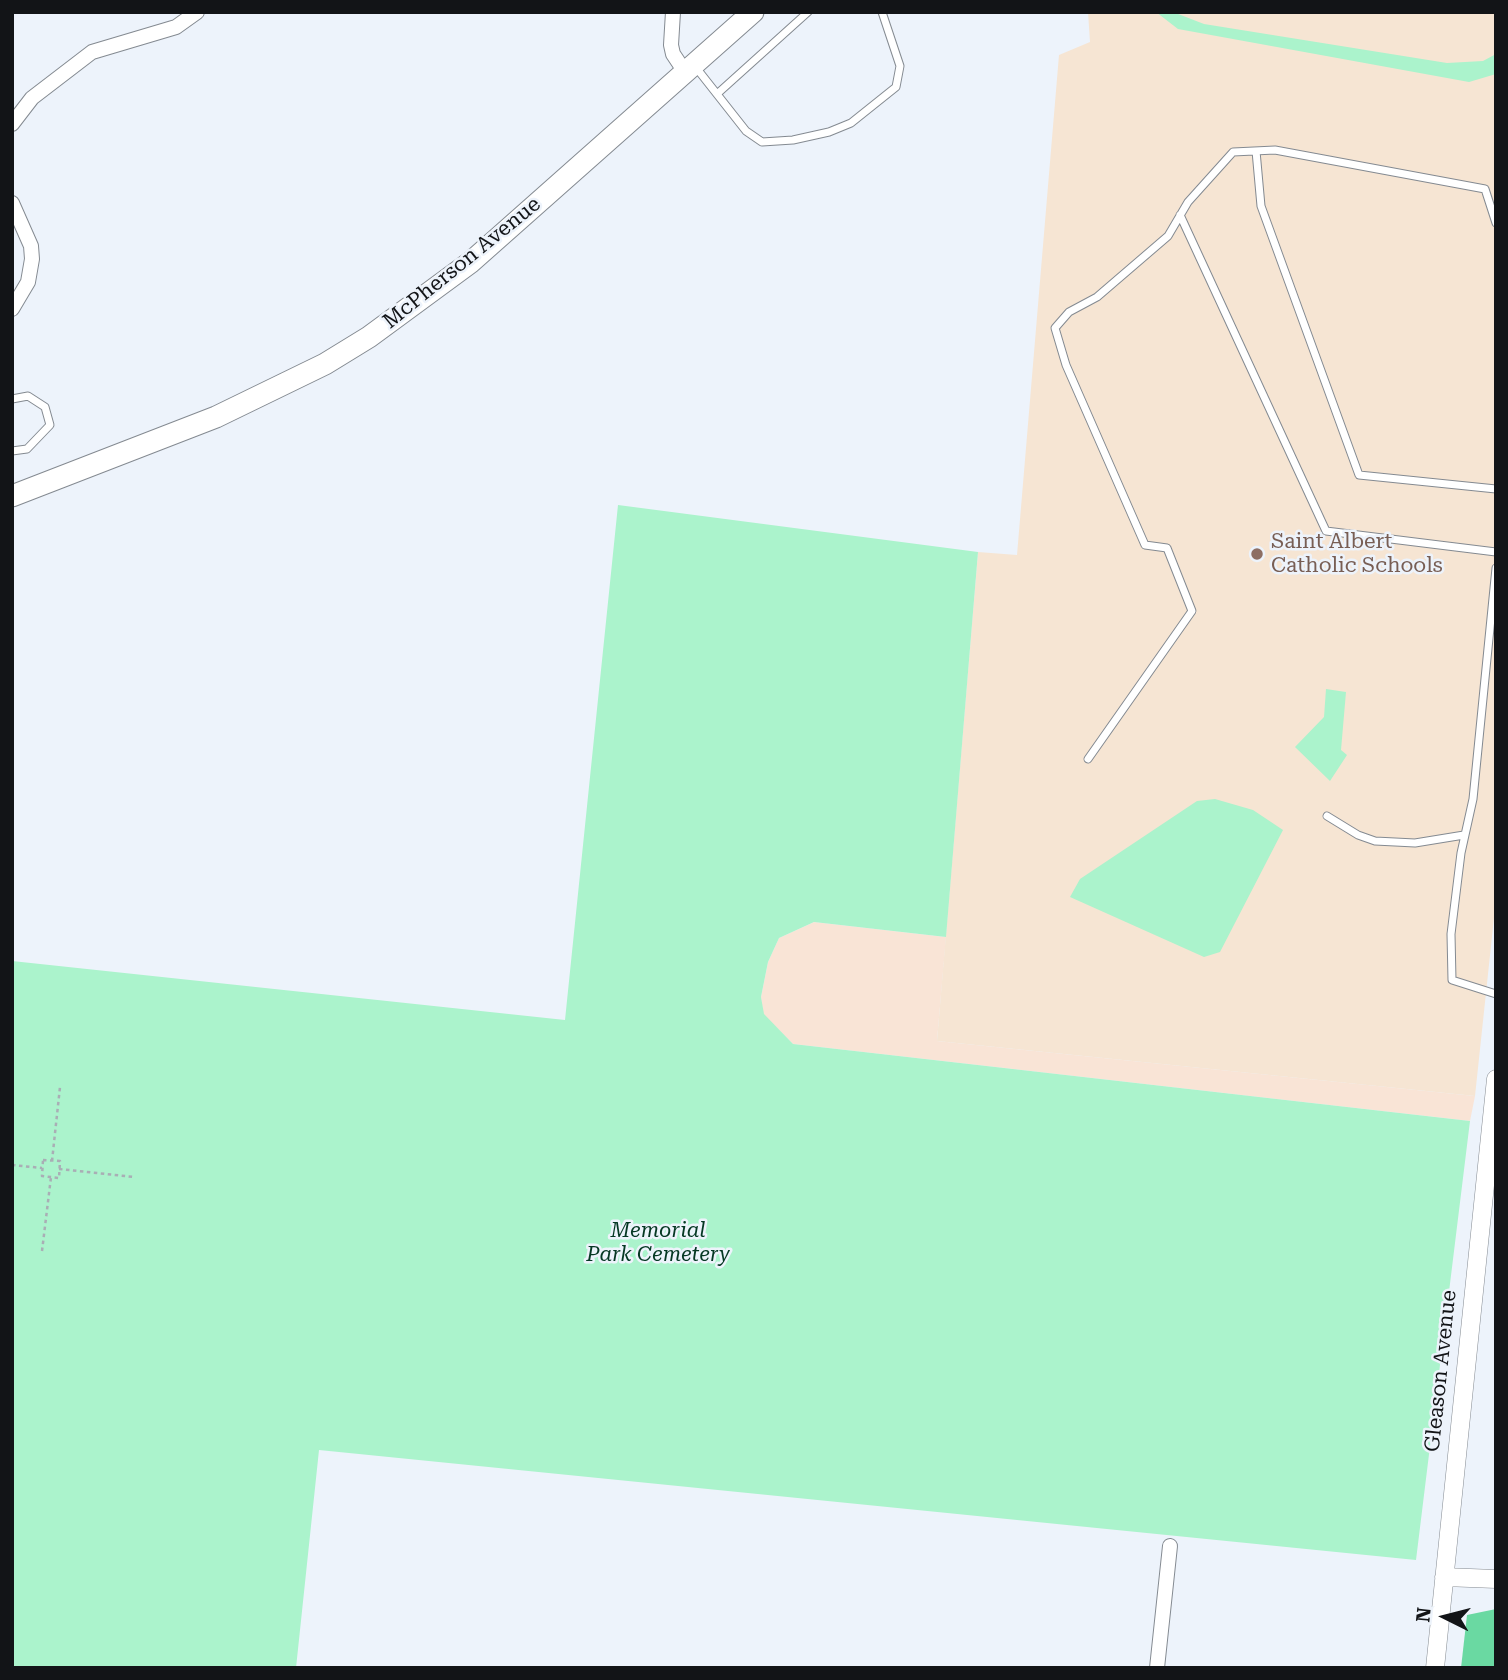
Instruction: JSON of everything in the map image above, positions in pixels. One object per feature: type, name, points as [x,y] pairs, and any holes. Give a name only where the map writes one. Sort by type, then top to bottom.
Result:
[{"type":"main road","name":"McPherson Avenue","points":[[12,496],[216,417],[325,364],[369,337],[471,262],[753,12]]},
{"type":"street","points":[[12,124],[32,98],[92,52],[176,27],[197,12]]},
{"type":"street","points":[[673,12],[673,54],[689,69]]},
{"type":"street","points":[[12,203],[31,247],[32,259],[28,282],[12,309]]},
{"type":"street","name":"Gleason Avenue","points":[[1435,1668],[1496,1079]]},
{"type":"street","points":[[1157,1668],[1170,1546]]},
{"type":"street","points":[[1444,1577],[1496,1579]]},
{"type":"lane","points":[[717,94],[808,12]]},
{"type":"lane","points":[[689,69],[717,94],[746,131],[762,142],[793,140],[851,122],[896,87],[900,66],[882,12]]},
{"type":"lane","points":[[1088,759],[1192,611],[1167,548],[1145,545],[1066,365],[1055,328],[1069,312],[1097,297],[1168,236],[1180,215],[1233,152],[1275,150],[1485,189],[1496,223]]},
{"type":"lane","points":[[1256,151],[1261,206],[1359,475],[1496,489]]},
{"type":"lane","points":[[1180,215],[1326,531],[1496,552]]},
{"type":"lane","points":[[12,399],[28,396],[45,407],[50,425],[27,449],[12,451]]},
{"type":"lane","points":[[1496,568],[1473,799],[1454,898],[1451,981],[1496,994]]},
{"type":"lane","points":[[1327,816],[1358,835],[1375,841],[1415,843],[1464,835]]},
{"type":"path","points":[[52,1161],[60,1087]]},
{"type":"path","points":[[43,1160],[52,1161],[60,1161],[59,1178],[42,1176],[43,1160]]},
{"type":"path","points":[[12,1165],[42,1168]]},
{"type":"path","points":[[59,1169],[134,1177]]},
{"type":"path","points":[[42,1251],[51,1177]]},
{"type":"shaded area","name":"Saint Albert Catholic Schools","points":[[1088,12],[1496,12],[1496,899],[1475,1096],[937,1041],[978,552],[1017,555],[1059,55],[1090,42]]},
{"type":"shaded area","points":[[814,922],[946,937],[937,1041],[1475,1096],[1470,1121],[793,1044],[763,1014],[761,997],[768,962],[779,938]]},
{"type":"green space","points":[[1156,12],[1173,12],[1204,24],[1447,63],[1483,61],[1496,54],[1496,74],[1469,82],[1178,29]]},
{"type":"green space","name":"Memorial Park Cemetery","points":[[618,505],[978,552],[946,937],[814,922],[779,938],[768,962],[761,997],[764,1014],[793,1044],[1470,1121],[1416,1560],[319,1450],[296,1668],[12,1668],[12,961],[565,1020]]},
{"type":"green space","points":[[1326,689],[1346,692],[1341,750],[1347,755],[1330,781],[1295,747],[1324,717]]},
{"type":"green space","points":[[1215,799],[1253,810],[1283,830],[1220,952],[1204,957],[1070,897],[1080,879],[1197,801]]},
{"type":"green space","points":[[1496,1609],[1496,1668],[1461,1668],[1467,1615]]},
{"type":"place","name":"Saint Albert Catholic Schools","points":[[1257,554]]}]
